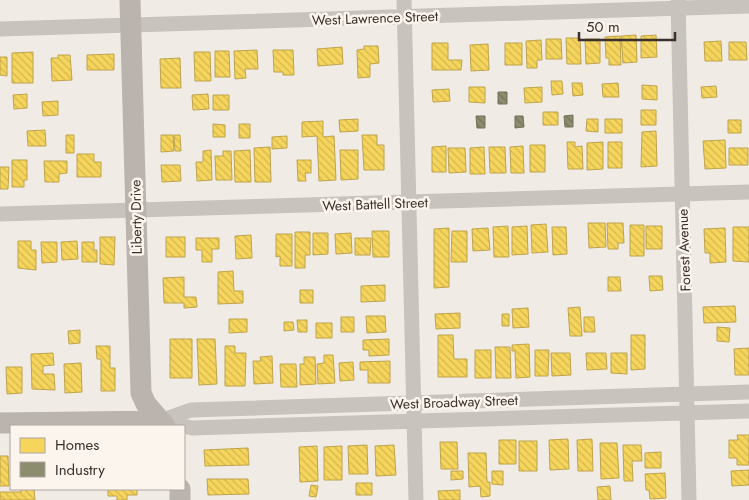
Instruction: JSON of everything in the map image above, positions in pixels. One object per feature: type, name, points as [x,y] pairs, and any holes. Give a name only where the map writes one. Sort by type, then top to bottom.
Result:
[{"type":"street","name":"Liberty Drive","points":[[130,0],[141,393],[146,404],[163,423]]},
{"type":"street","points":[[404,0],[416,500]]},
{"type":"street","name":"West Lawrence Street","points":[[0,29],[404,17],[678,4],[749,6]]},
{"type":"street","name":"Forest Avenue","points":[[678,4],[689,500]]},
{"type":"street","name":"West Battell Street","points":[[0,214],[749,192]]},
{"type":"street","name":"West Broadway Street","points":[[0,423],[163,423],[191,410],[749,392]]},
{"type":"street","name":"West Broadway Street","points":[[185,427],[749,411]]},
{"type":"building: Homes","points":[[636,35],[637,62],[623,63],[621,36]]},
{"type":"building: Homes","points":[[656,35],[657,57],[641,58],[641,36]]},
{"type":"building: Homes","points":[[620,36],[621,65],[609,65],[609,58],[606,58],[605,37]]},
{"type":"building: Homes","points":[[566,38],[580,38],[581,64],[567,64]]},
{"type":"building: Homes","points":[[546,39],[561,39],[562,59],[546,59]]},
{"type":"building: Homes","points":[[585,39],[600,39],[600,63],[586,64]]},
{"type":"building: Homes","points":[[541,40],[542,60],[537,60],[537,68],[527,68],[526,41]]},
{"type":"building: Homes","points":[[721,41],[722,61],[705,61],[704,42]]},
{"type":"building: Homes","points":[[729,42],[746,42],[747,60],[729,60]]},
{"type":"building: Homes","points":[[432,43],[448,43],[448,60],[462,60],[461,70],[432,70]]},
{"type":"building: Homes","points":[[505,43],[522,43],[522,65],[505,65]]},
{"type":"building: Homes","points":[[488,44],[489,70],[471,71],[470,45]]},
{"type":"building: Homes","points":[[364,46],[378,46],[379,63],[370,64],[370,77],[358,78],[357,50],[364,49]]},
{"type":"building: Homes","points":[[342,47],[343,64],[318,66],[317,49]]},
{"type":"building: Homes","points":[[257,50],[258,69],[245,69],[246,78],[235,79],[234,51]]},
{"type":"building: Homes","points":[[273,50],[293,50],[294,75],[283,75],[283,72],[274,72]]},
{"type":"building: Homes","points":[[215,51],[229,51],[230,77],[215,77]]},
{"type":"building: Homes","points":[[33,52],[33,83],[12,83],[12,53]]},
{"type":"building: Homes","points":[[194,52],[210,52],[211,81],[195,81]]},
{"type":"building: Homes","points":[[114,54],[114,70],[87,70],[87,55]]},
{"type":"building: Homes","points":[[58,55],[70,55],[72,80],[52,81],[51,58],[58,58]]},
{"type":"building: Homes","points":[[0,57],[7,57],[7,76],[0,75]]},
{"type":"building: Homes","points":[[180,58],[181,88],[161,88],[160,59]]},
{"type":"building: Homes","points":[[551,81],[562,81],[563,94],[552,95]]},
{"type":"building: Homes","points":[[572,83],[582,83],[583,95],[573,96]]},
{"type":"building: Homes","points":[[618,83],[619,97],[603,97],[602,84]]},
{"type":"building: Homes","points":[[642,85],[657,86],[657,100],[642,99]]},
{"type":"building: Homes","points":[[716,86],[717,97],[702,98],[701,87]]},
{"type":"building: Homes","points":[[469,87],[485,87],[485,103],[469,102]]},
{"type":"building: Homes","points":[[542,87],[542,102],[525,103],[524,88]]},
{"type":"building: Homes","points":[[449,89],[450,101],[433,102],[432,90]]},
{"type":"building: Homes","points":[[27,94],[27,108],[14,109],[13,95]]},
{"type":"building: Homes","points":[[208,94],[209,109],[193,110],[192,95]]},
{"type":"building: Homes","points":[[213,95],[229,95],[229,110],[213,110]]},
{"type":"building: Homes","points":[[58,101],[58,115],[43,116],[42,102]]},
{"type":"building: Homes","points":[[641,110],[656,110],[656,125],[641,125]]},
{"type":"building: Homes","points":[[543,112],[558,112],[558,125],[543,125]]},
{"type":"building: Homes","points":[[358,119],[358,131],[340,132],[339,120]]},
{"type":"building: Homes","points":[[587,119],[598,119],[598,132],[586,131]]},
{"type":"building: Homes","points":[[605,119],[622,119],[622,133],[605,133]]},
{"type":"building: Homes","points":[[728,120],[741,120],[741,133],[728,133]]},
{"type":"building: Homes","points":[[323,121],[323,137],[334,136],[336,180],[319,181],[317,136],[302,137],[302,122]]},
{"type":"building: Homes","points":[[213,124],[225,125],[225,137],[213,137]]},
{"type":"building: Homes","points":[[239,124],[250,124],[250,138],[239,138]]},
{"type":"building: Homes","points":[[45,130],[46,146],[28,146],[27,131]]},
{"type":"building: Homes","points":[[656,131],[657,166],[641,167],[642,132]]},
{"type":"building: Homes","points":[[66,135],[74,135],[74,153],[66,153]]},
{"type":"building: Homes","points":[[161,135],[173,135],[174,151],[161,152]]},
{"type":"building: Homes","points":[[174,135],[180,135],[181,151],[175,151]]},
{"type":"building: Homes","points":[[362,135],[377,135],[377,145],[384,145],[384,170],[364,170]]},
{"type":"building: Homes","points":[[287,136],[287,148],[272,149],[272,137]]},
{"type":"building: Homes","points":[[725,140],[726,168],[705,169],[703,141]]},
{"type":"building: Homes","points":[[567,142],[575,142],[575,147],[582,146],[583,169],[568,169]]},
{"type":"building: Homes","points":[[603,142],[603,169],[587,170],[587,143]]},
{"type":"building: Homes","points":[[608,142],[622,142],[622,168],[608,168]]},
{"type":"building: Homes","points":[[530,145],[545,145],[545,172],[530,172]]},
{"type":"building: Homes","points":[[446,146],[446,172],[432,172],[432,147]]},
{"type":"building: Homes","points":[[523,146],[524,173],[511,173],[510,147]]},
{"type":"building: Homes","points":[[270,147],[271,182],[255,182],[254,148]]},
{"type":"building: Homes","points":[[484,147],[485,174],[470,174],[470,148]]},
{"type":"building: Homes","points":[[489,147],[505,147],[506,173],[490,173]]},
{"type":"building: Homes","points":[[448,148],[465,148],[466,172],[449,173]]},
{"type":"building: Homes","points":[[729,148],[748,148],[748,165],[729,165]]},
{"type":"building: Homes","points":[[211,150],[212,180],[197,181],[196,162],[203,162],[203,151]]},
{"type":"building: Homes","points":[[250,150],[251,182],[235,182],[234,151]]},
{"type":"building: Homes","points":[[340,150],[358,150],[358,179],[341,180]]},
{"type":"building: Homes","points":[[223,151],[231,151],[232,180],[216,180],[215,156],[223,156]]},
{"type":"building: Homes","points":[[77,154],[94,154],[94,162],[101,162],[101,177],[77,177]]},
{"type":"building: Homes","points":[[12,160],[27,160],[27,180],[24,180],[24,187],[12,187]]},
{"type":"building: Homes","points":[[297,160],[311,160],[311,173],[305,173],[306,181],[298,181]]},
{"type":"building: Homes","points":[[44,161],[67,161],[67,173],[59,174],[59,182],[45,182]]},
{"type":"building: Homes","points":[[161,165],[180,165],[181,181],[162,182]]},
{"type":"building: Homes","points":[[0,167],[9,167],[8,189],[0,189]]},
{"type":"building: Homes","points":[[588,223],[605,223],[606,247],[589,248]]},
{"type":"building: Homes","points":[[607,223],[623,223],[624,243],[618,243],[618,249],[608,249]]},
{"type":"building: Homes","points":[[546,224],[548,252],[532,253],[531,225]]},
{"type":"building: Homes","points":[[630,225],[644,225],[644,256],[630,256]]},
{"type":"building: Homes","points":[[508,226],[509,257],[494,257],[493,227]]},
{"type":"building: Homes","points":[[527,226],[528,254],[512,255],[512,227]]},
{"type":"building: Homes","points":[[646,226],[662,226],[662,249],[646,249]]},
{"type":"building: Homes","points":[[552,227],[566,227],[567,254],[553,255]]},
{"type":"building: Homes","points":[[733,227],[749,227],[749,262],[733,261]]},
{"type":"building: Homes","points":[[449,228],[449,287],[434,288],[434,229]]},
{"type":"building: Homes","points":[[488,228],[490,250],[473,251],[472,229]]},
{"type":"building: Homes","points":[[725,228],[726,262],[710,263],[710,253],[705,253],[704,229]]},
{"type":"building: Homes","points":[[372,231],[389,231],[389,257],[373,257]]},
{"type":"building: Homes","points":[[452,231],[467,231],[467,262],[451,262]]},
{"type":"building: Homes","points":[[295,232],[310,232],[310,255],[305,255],[305,268],[295,268]]},
{"type":"building: Homes","points":[[313,233],[328,233],[328,254],[313,255]]},
{"type":"building: Homes","points":[[351,233],[352,253],[336,254],[335,234]]},
{"type":"building: Homes","points":[[276,234],[292,234],[292,266],[280,266],[280,256],[276,257]]},
{"type":"building: Homes","points":[[251,235],[252,258],[236,259],[235,236]]},
{"type":"building: Homes","points":[[100,237],[115,237],[114,265],[100,264]]},
{"type":"building: Homes","points":[[166,237],[185,237],[185,257],[166,257]]},
{"type":"building: Homes","points":[[196,238],[219,238],[219,249],[212,249],[212,262],[202,262],[202,250],[196,250]]},
{"type":"building: Homes","points":[[355,238],[371,238],[370,255],[355,255]]},
{"type":"building: Homes","points":[[18,241],[31,241],[31,250],[36,250],[36,270],[18,268]]},
{"type":"building: Homes","points":[[77,241],[78,259],[62,260],[61,242]]},
{"type":"building: Homes","points":[[41,242],[57,242],[57,262],[42,263]]},
{"type":"building: Homes","points":[[82,242],[94,242],[94,250],[97,250],[97,262],[82,262]]},
{"type":"building: Homes","points":[[233,271],[234,291],[243,291],[243,303],[218,304],[218,272]]},
{"type":"building: Homes","points":[[649,276],[662,276],[663,290],[650,291]]},
{"type":"building: Homes","points":[[184,277],[184,297],[196,297],[197,307],[184,308],[184,303],[164,303],[163,278]]},
{"type":"building: Homes","points":[[608,277],[620,277],[621,291],[608,291]]},
{"type":"building: Homes","points":[[385,285],[385,301],[361,302],[361,286]]},
{"type":"building: Homes","points":[[300,290],[313,290],[313,303],[300,303]]},
{"type":"building: Homes","points":[[735,306],[736,322],[704,323],[703,307]]},
{"type":"building: Homes","points":[[580,307],[582,336],[570,336],[568,308]]},
{"type":"building: Homes","points":[[528,308],[529,327],[513,328],[512,309]]},
{"type":"building: Homes","points":[[460,313],[460,328],[436,329],[435,314]]},
{"type":"building: Homes","points":[[502,314],[509,314],[509,326],[502,326]]},
{"type":"building: Homes","points":[[366,316],[385,316],[386,332],[367,333]]},
{"type":"building: Homes","points":[[341,317],[354,317],[354,332],[341,332]]},
{"type":"building: Homes","points":[[584,317],[594,317],[595,332],[584,332]]},
{"type":"building: Homes","points":[[229,319],[247,319],[247,332],[229,333]]},
{"type":"building: Homes","points":[[297,320],[307,320],[307,332],[298,332]]},
{"type":"building: Homes","points":[[284,322],[293,322],[294,330],[284,331]]},
{"type":"building: Homes","points":[[316,323],[332,323],[332,338],[316,338]]},
{"type":"building: Homes","points":[[717,327],[730,328],[729,342],[717,341]]},
{"type":"building: Homes","points":[[80,330],[80,343],[69,344],[68,331]]},
{"type":"building: Homes","points":[[438,335],[453,335],[454,359],[467,359],[467,377],[438,377]]},
{"type":"building: Homes","points":[[631,335],[645,335],[645,369],[631,370]]},
{"type":"building: Homes","points":[[170,339],[192,339],[192,378],[170,378]]},
{"type":"building: Homes","points":[[197,339],[215,339],[217,384],[199,385]]},
{"type":"building: Homes","points":[[389,339],[389,355],[369,356],[369,350],[363,350],[363,340]]},
{"type":"building: Homes","points":[[529,344],[530,377],[516,378],[515,351],[512,351],[512,345]]},
{"type":"building: Homes","points":[[96,346],[110,346],[110,368],[115,368],[115,391],[101,391],[101,359],[97,359]]},
{"type":"building: Homes","points":[[225,346],[235,346],[235,353],[246,353],[245,386],[225,386]]},
{"type":"building: Homes","points":[[495,347],[510,347],[511,378],[496,378]]},
{"type":"building: Homes","points":[[749,348],[749,375],[735,375],[734,349]]},
{"type":"building: Homes","points":[[475,350],[491,350],[491,378],[475,378]]},
{"type":"building: Homes","points":[[535,350],[549,350],[548,376],[535,376]]},
{"type":"building: Homes","points":[[53,353],[54,365],[43,366],[43,374],[54,374],[55,390],[32,389],[31,354]]},
{"type":"building: Homes","points":[[551,353],[570,353],[571,375],[552,376]]},
{"type":"building: Homes","points":[[586,353],[606,353],[607,369],[587,370]]},
{"type":"building: Homes","points":[[611,353],[627,353],[627,374],[611,373]]},
{"type":"building: Homes","points":[[324,355],[333,355],[335,383],[318,384],[317,364],[324,363]]},
{"type":"building: Homes","points":[[272,356],[273,383],[254,384],[253,361],[261,361],[260,357]]},
{"type":"building: Homes","points":[[304,357],[315,357],[316,384],[300,385],[300,364],[304,364]]},
{"type":"building: Homes","points":[[390,361],[390,383],[368,383],[368,370],[360,370],[360,362]]},
{"type":"building: Homes","points":[[353,362],[354,380],[340,381],[339,363]]},
{"type":"building: Homes","points":[[81,363],[82,392],[65,393],[64,364]]},
{"type":"building: Homes","points":[[280,364],[296,364],[297,387],[281,387]]},
{"type":"building: Homes","points":[[6,367],[22,367],[22,393],[7,394]]},
{"type":"building: Homes","points":[[737,435],[749,435],[749,465],[737,465],[737,458],[729,458],[729,440],[738,440]]},
{"type":"building: Homes","points":[[568,439],[569,469],[550,470],[549,440]]},
{"type":"building: Homes","points":[[592,439],[593,471],[578,471],[577,440]]},
{"type":"building: Homes","points":[[499,440],[516,440],[516,464],[499,464]]},
{"type":"building: Homes","points":[[519,441],[537,441],[537,471],[519,471]]},
{"type":"building: Homes","points":[[440,442],[457,442],[458,469],[441,469]]},
{"type":"building: Homes","points":[[600,443],[617,443],[619,478],[601,479]]},
{"type":"building: Homes","points":[[367,445],[368,474],[349,474],[348,446]]},
{"type":"building: Homes","points":[[394,445],[396,475],[376,476],[375,446]]},
{"type":"building: Homes","points":[[623,445],[641,445],[642,461],[632,461],[633,481],[624,481]]},
{"type":"building: Homes","points":[[317,446],[318,481],[300,482],[299,447]]},
{"type":"building: Homes","points":[[342,446],[342,480],[324,480],[324,447]]},
{"type":"building: Homes","points":[[248,448],[249,465],[205,466],[204,450]]},
{"type":"building: Homes","points":[[661,452],[661,468],[645,468],[645,453]]},
{"type":"building: Homes","points":[[468,453],[486,453],[487,482],[490,482],[490,496],[481,497],[480,486],[469,487]]},
{"type":"building: Homes","points":[[0,456],[8,456],[9,486],[0,486]]},
{"type":"building: Homes","points":[[749,470],[749,485],[732,486],[731,471]]},
{"type":"building: Homes","points":[[451,471],[463,471],[463,479],[451,480]]},
{"type":"building: Homes","points":[[492,471],[503,471],[503,485],[492,484]]},
{"type":"building: Homes","points":[[665,473],[666,498],[650,499],[649,490],[646,490],[645,474]]},
{"type":"building: Homes","points":[[207,479],[248,479],[249,494],[208,495]]},
{"type":"building: Homes","points":[[356,483],[372,483],[372,495],[356,495]]},
{"type":"building: Homes","points":[[311,485],[318,486],[316,497],[309,496]]},
{"type":"building: Homes","points":[[610,486],[611,500],[598,500],[597,487]]},
{"type":"building: Homes","points":[[21,490],[34,490],[35,500],[0,500],[0,492],[21,492]]},
{"type":"building: Homes","points":[[108,490],[137,490],[137,495],[127,495],[127,500],[117,500],[117,496],[108,496]]},
{"type":"building: Homes","points":[[460,490],[460,500],[439,500],[438,491]]},
{"type":"building: Industry","points":[[498,92],[507,92],[507,104],[498,104]]},
{"type":"building: Industry","points":[[573,115],[573,127],[565,127],[564,116]]},
{"type":"building: Industry","points":[[476,116],[485,116],[485,128],[477,128]]},
{"type":"building: Industry","points":[[515,116],[523,116],[524,127],[515,128]]}]
